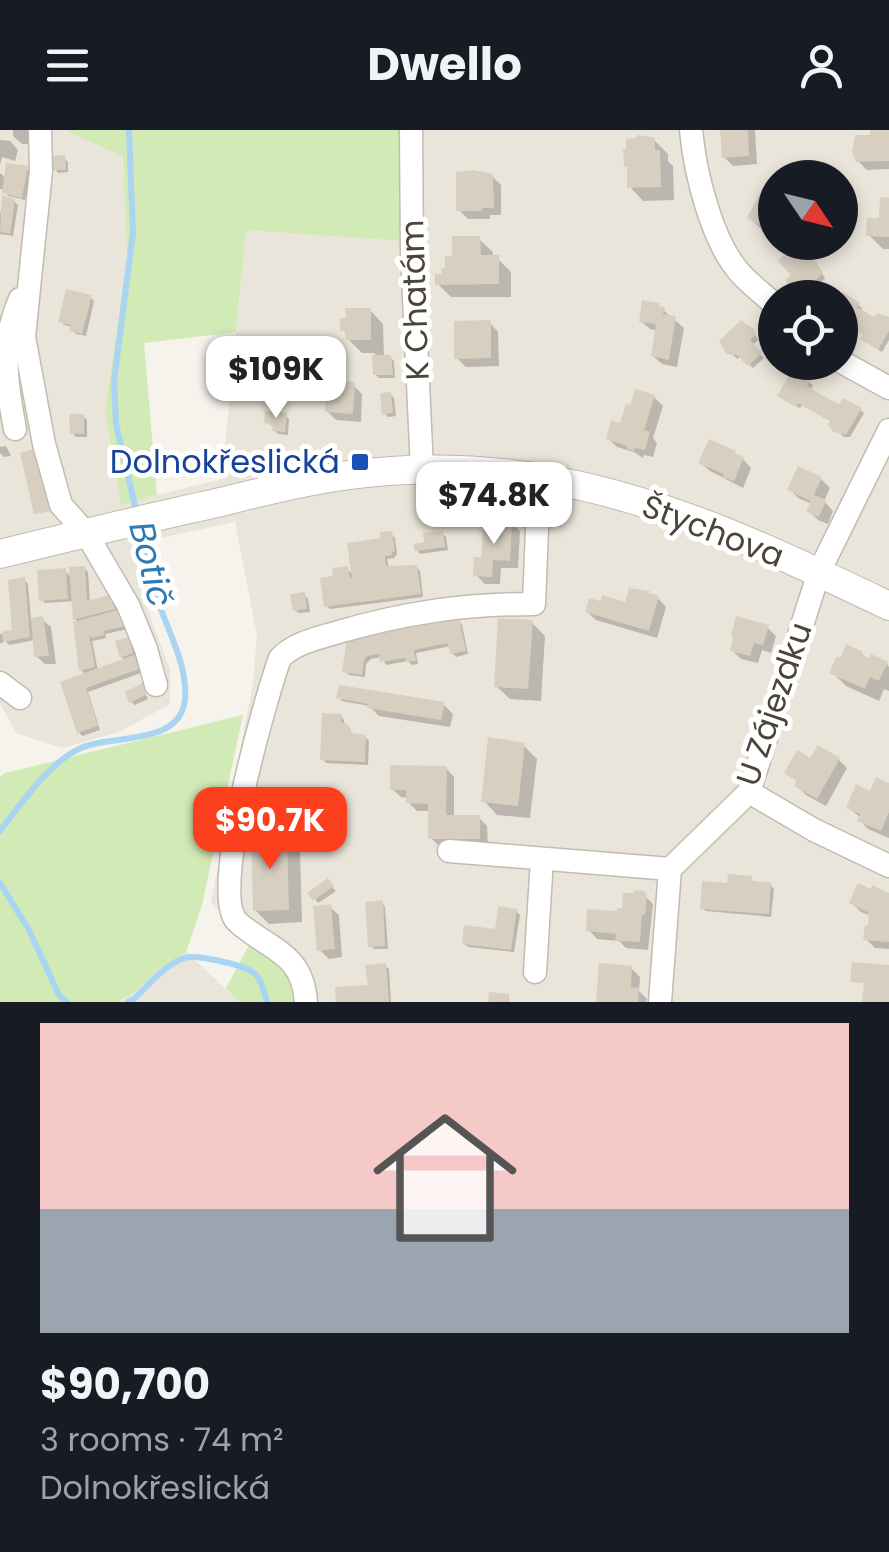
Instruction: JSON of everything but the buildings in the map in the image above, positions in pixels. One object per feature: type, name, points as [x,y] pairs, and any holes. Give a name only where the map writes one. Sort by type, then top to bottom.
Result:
[{"type":"street","points":[[40,130],[41,171],[24,336],[44,444],[61,505],[94,531],[146,649],[156,685]]},
{"type":"street","name":"K Chatám","points":[[411,130],[412,254],[422,470]]},
{"type":"street","points":[[691,130],[695,165],[715,230],[737,270],[758,289]]},
{"type":"street","points":[[15,430],[3,364],[4,341],[17,305],[30,284]]},
{"type":"street","points":[[858,370],[889,388]]},
{"type":"street","name":"U Zájezdku","points":[[670,869],[749,792],[819,572],[889,430]]},
{"type":"street","name":"Štychova","points":[[0,554],[349,475],[422,470],[488,472],[540,478],[616,495],[715,526],[889,606]]},
{"type":"street","points":[[306,1002],[298,970],[286,956],[232,916],[234,825],[280,658],[302,642],[385,618],[475,604],[534,604],[540,478]]},
{"type":"street","points":[[0,682],[20,698]]},
{"type":"street","points":[[749,792],[814,830],[889,866]]},
{"type":"street","points":[[449,851],[670,869],[660,1002]]},
{"type":"street","points":[[534,972],[542,858]]},
{"type":"shaded area","points":[[0,130],[69,130],[123,155],[127,258],[105,411],[121,504],[222,479],[246,229],[400,241],[399,130],[889,130],[889,1002],[295,1002],[251,942],[211,903],[253,683],[257,636],[235,522],[132,544],[148,611],[170,669],[170,704],[119,732],[62,748],[16,733],[0,703]]},
{"type":"shaded area","points":[[186,952],[240,1002],[117,1002],[131,995]]},
{"type":"green space","points":[[69,130],[399,130],[401,241],[246,230],[236,332],[144,343],[157,495],[121,505],[105,411],[127,258],[123,156]]},
{"type":"green space","points":[[243,715],[202,905],[186,952],[117,1002],[0,1002],[0,777]]},
{"type":"green space","points":[[251,942],[285,976],[295,1002],[240,1002],[226,988]]},
{"type":"waterway","name":"Botič","points":[[129,130],[133,233],[114,381],[116,424],[137,515]]},
{"type":"waterway","name":"Botič","points":[[0,831],[36,785],[69,754],[94,744],[158,732],[181,714],[185,699],[183,673],[156,595],[140,527]]},
{"type":"waterway","name":"Botič","points":[[0,883],[29,930],[59,995],[67,1002]]},
{"type":"waterway","name":"Botič","points":[[128,1002],[170,965],[190,957],[249,970],[261,983],[267,1002]]},
{"type":"place","name":"Dolnokřeslická","points":[[360,462]]}]
